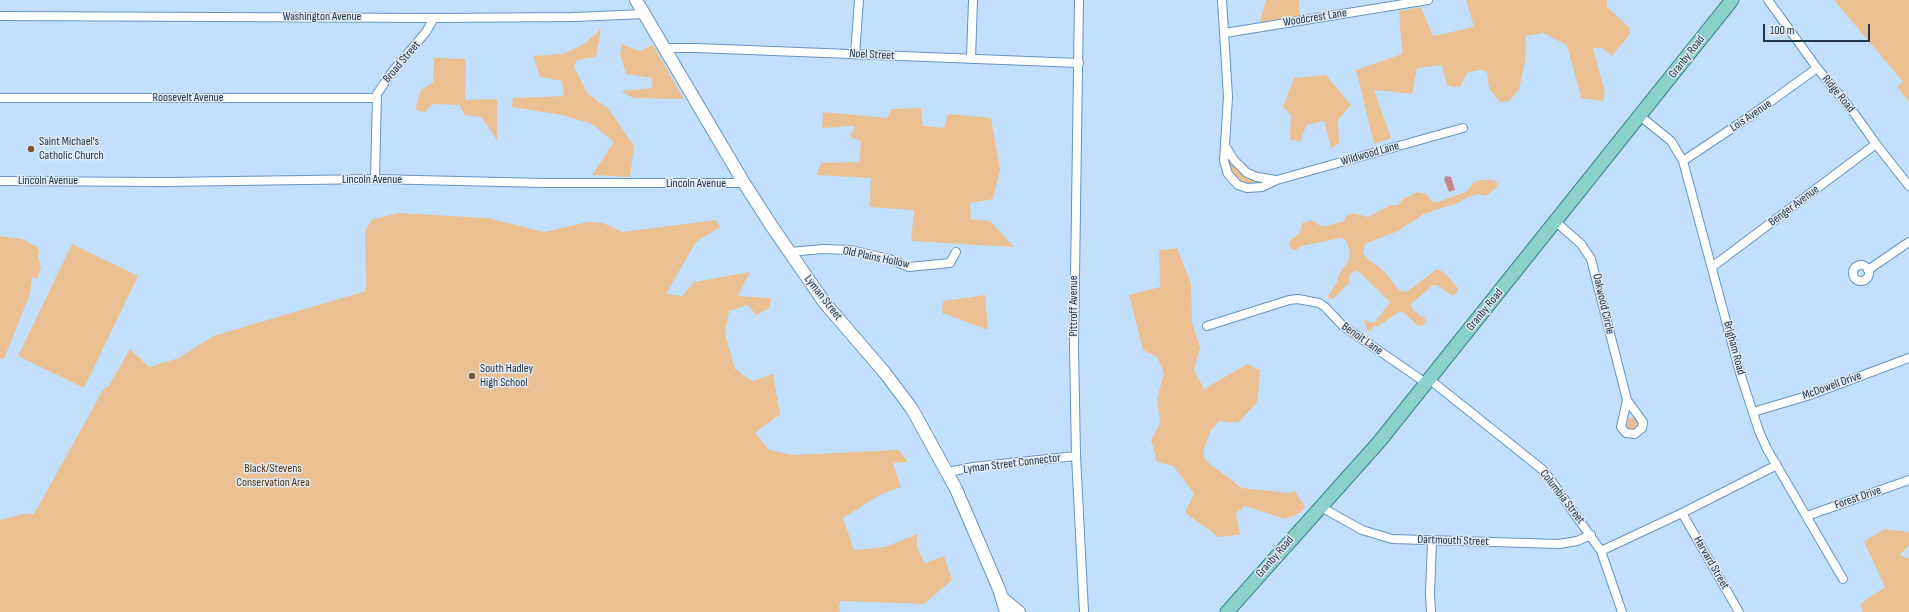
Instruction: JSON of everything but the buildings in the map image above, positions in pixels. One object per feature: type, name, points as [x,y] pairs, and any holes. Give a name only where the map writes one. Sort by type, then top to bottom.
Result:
[{"type":"main road","name":"Lyman Street","points":[[636,0],[744,183],[790,252],[824,302],[900,391],[948,472],[1002,598],[1006,612]]},
{"type":"main road","name":"Granby Road","points":[[1227,612],[1371,452],[1556,222],[1729,1]]},
{"type":"main road","name":"Lyman Street","points":[[1002,598],[1019,612]]},
{"type":"street","points":[[855,54],[859,0]]},
{"type":"street","points":[[971,58],[973,0]]},
{"type":"street","name":"Pittroff Avenue","points":[[1079,0],[1074,300],[1076,456],[1084,612]]},
{"type":"street","name":"Wildwood Lane","points":[[1222,0],[1228,97],[1224,161],[1226,171],[1231,179],[1238,185],[1252,189],[1262,187],[1277,180],[1463,128]]},
{"type":"street","name":"Woodcrest Lane","points":[[1225,33],[1428,0]]},
{"type":"street","name":"Ridge Road","points":[[1768,0],[1817,68],[1854,113],[1909,186]]},
{"type":"street","name":"Washington Avenue","points":[[0,16],[434,18],[574,17],[644,14]]},
{"type":"street","name":"Broad Street","points":[[375,179],[376,98],[383,82],[426,32],[434,18]]},
{"type":"street","name":"Noel Street","points":[[664,48],[1079,63]]},
{"type":"street","name":"Lois Avenue","points":[[1683,161],[1752,115],[1817,68]]},
{"type":"street","name":"Roosevelt Avenue","points":[[0,98],[376,98]]},
{"type":"street","name":"Brigham Road","points":[[1640,116],[1671,141],[1683,161],[1737,362],[1763,441],[1843,579]]},
{"type":"street","name":"Benger Avenue","points":[[1712,267],[1876,144]]},
{"type":"street","name":"Wildwood Lane","points":[[1226,147],[1234,160],[1247,172],[1257,177],[1277,180]]},
{"type":"street","name":"Lincoln Avenue","points":[[0,181],[165,182],[375,179],[544,183],[744,183]]},
{"type":"street","name":"Oakwood Circle","points":[[1556,222],[1581,244],[1591,259],[1626,400]]},
{"type":"street","points":[[1868,270],[1909,242]]},
{"type":"street","name":"Old Plains Hollow","points":[[790,252],[823,249],[851,250],[889,259],[909,267],[950,263],[956,252]]},
{"type":"street","name":"Benoit Lane","points":[[1206,326],[1289,300],[1298,299],[1319,303],[1325,307],[1343,326],[1428,381]]},
{"type":"street","name":"McDowell Drive","points":[[1753,412],[1807,396],[1909,358]]},
{"type":"street","name":"Columbia Street","points":[[1428,381],[1543,470],[1601,551],[1622,612]]},
{"type":"street","name":"Lyman Street Connector","points":[[948,472],[973,467],[1076,456]]},
{"type":"street","points":[[1601,551],[1682,513],[1776,464]]},
{"type":"street","name":"Forest Drive","points":[[1807,516],[1909,480]]},
{"type":"street","name":"Dartmouth Street","points":[[1321,507],[1353,526],[1373,535],[1392,539],[1559,544],[1577,541],[1591,535]]},
{"type":"street","name":"Harvard Street","points":[[1682,513],[1739,612]]},
{"type":"street","points":[[1431,612],[1429,603],[1432,541]]},
{"type":"green space","points":[[1266,0],[1299,0],[1300,16],[1260,22]]},
{"type":"green space","points":[[1466,0],[1607,0],[1607,7],[1630,28],[1630,34],[1612,56],[1602,48],[1593,48],[1605,92],[1603,101],[1581,98],[1567,45],[1543,33],[1526,36],[1525,62],[1519,89],[1509,101],[1500,102],[1489,88],[1487,72],[1482,70],[1468,72],[1460,87],[1447,85],[1442,65],[1417,68],[1412,94],[1374,90],[1391,138],[1374,144],[1356,70],[1402,54],[1399,11],[1421,7],[1433,36],[1474,27]]},
{"type":"green space","points":[[1834,0],[1909,0],[1909,102],[1897,87],[1903,82]]},
{"type":"green space","points":[[601,29],[596,57],[577,60],[574,67],[588,94],[608,108],[634,146],[630,177],[592,175],[614,142],[592,124],[562,115],[512,107],[513,98],[564,96],[562,81],[540,77],[533,56],[563,54],[584,44]]},
{"type":"green space","points":[[622,44],[639,51],[653,45],[684,99],[633,98],[621,91],[652,88],[652,78],[626,74],[620,54]]},
{"type":"green space","points":[[434,58],[466,59],[465,100],[497,99],[497,140],[481,117],[465,115],[459,105],[433,104],[423,113],[415,109],[421,90],[433,82]]},
{"type":"green space","points":[[1326,75],[1351,105],[1338,120],[1339,143],[1331,148],[1324,121],[1306,125],[1301,141],[1290,140],[1291,115],[1283,107],[1294,78]]},
{"type":"green space","points":[[921,108],[923,126],[944,128],[948,114],[991,118],[1000,170],[993,199],[970,203],[971,219],[990,221],[1014,247],[911,241],[914,210],[869,207],[871,178],[816,175],[821,163],[859,162],[861,141],[850,137],[855,126],[822,128],[823,112],[887,118],[891,109]]},
{"type":"green space","points":[[1228,160],[1259,181],[1259,184],[1245,185],[1231,175]]},
{"type":"green space","points":[[1494,180],[1498,184],[1496,188],[1486,196],[1479,194],[1468,197],[1458,203],[1424,214],[1398,231],[1365,244],[1363,253],[1370,261],[1383,270],[1400,291],[1408,291],[1437,269],[1445,273],[1457,287],[1458,290],[1455,295],[1451,295],[1437,285],[1433,285],[1411,304],[1413,310],[1420,316],[1425,317],[1426,322],[1422,326],[1417,325],[1403,312],[1399,312],[1377,327],[1375,325],[1370,331],[1367,330],[1364,320],[1374,323],[1390,302],[1357,270],[1350,274],[1349,283],[1333,299],[1329,298],[1328,296],[1337,282],[1339,274],[1348,262],[1350,253],[1346,240],[1340,238],[1302,246],[1296,250],[1293,250],[1289,245],[1289,242],[1300,232],[1302,223],[1312,220],[1322,227],[1344,221],[1346,216],[1354,213],[1368,217],[1391,205],[1398,205],[1403,199],[1418,192],[1426,194],[1432,201],[1437,202],[1466,192],[1474,182]]},
{"type":"green space","name":"Black/Stevens Conservation Area","points":[[398,213],[488,218],[544,232],[588,222],[603,223],[623,232],[716,220],[720,227],[696,242],[666,294],[682,296],[694,282],[750,272],[738,296],[771,298],[770,308],[756,315],[748,305],[729,311],[725,334],[735,369],[752,381],[773,374],[780,414],[755,433],[769,450],[793,455],[899,450],[908,462],[893,463],[901,487],[880,495],[843,518],[854,550],[885,547],[917,534],[917,548],[925,563],[944,556],[952,580],[924,604],[841,601],[839,607],[840,612],[0,612],[0,520],[23,514],[34,514],[104,388],[108,387],[130,349],[149,367],[179,358],[213,336],[366,291],[365,232],[371,220]]},
{"type":"green space","points":[[0,236],[22,239],[36,246],[39,251],[38,257],[41,268],[37,279],[32,277],[30,294],[4,359],[0,359]]},
{"type":"green space","points":[[72,244],[138,276],[84,388],[18,356]]},
{"type":"green space","points":[[1177,248],[1191,283],[1192,322],[1200,347],[1194,370],[1204,389],[1247,364],[1260,370],[1258,398],[1256,404],[1238,423],[1219,421],[1211,430],[1204,449],[1204,457],[1209,463],[1242,488],[1289,493],[1295,491],[1305,507],[1300,513],[1285,519],[1245,506],[1236,513],[1240,535],[1219,537],[1185,513],[1194,493],[1173,466],[1157,462],[1151,440],[1160,423],[1157,399],[1164,373],[1157,357],[1143,350],[1129,295],[1160,287],[1159,250]]},
{"type":"green space","points":[[985,295],[988,330],[942,313],[943,301]]},
{"type":"green space","points":[[1630,418],[1634,418],[1638,424],[1634,430],[1630,430],[1626,426],[1626,422]]},
{"type":"green space","points":[[1884,529],[1909,532],[1909,545],[1900,555],[1909,559],[1909,612],[1863,612],[1860,604],[1885,587],[1864,542]]},
{"type":"shaded area","points":[[1446,176],[1451,177],[1455,190],[1449,192],[1444,179]]},
{"type":"place","name":"Saint Michael's Catholic Church","points":[[31,149]]},
{"type":"place","name":"South Hadley High School","points":[[472,376]]}]
